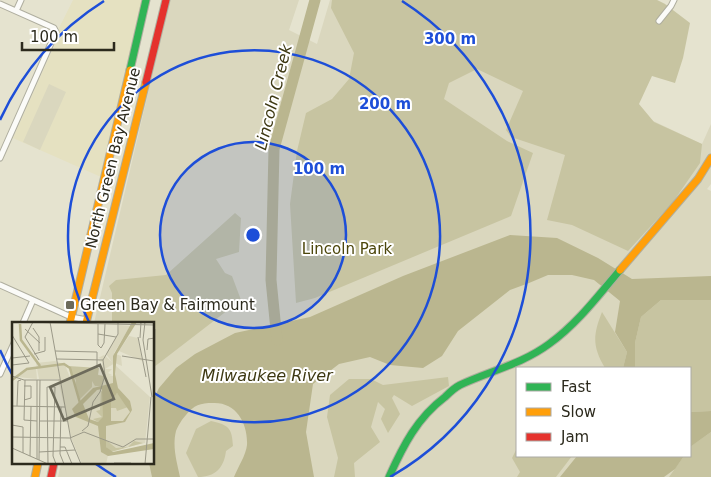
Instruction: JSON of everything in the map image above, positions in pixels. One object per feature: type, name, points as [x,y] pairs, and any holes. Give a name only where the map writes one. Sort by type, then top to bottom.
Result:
[{"type":"main road","name":"North Green Bay Avenue","points":[[70,320],[146,0]]},
{"type":"main road","name":"North Green Bay Avenue","points":[[87,322],[166,0]]},
{"type":"main road","points":[[389,477],[404,443],[420,420],[439,401],[458,386],[516,363],[549,344],[580,317],[698,179],[711,158]]},
{"type":"main road","points":[[35,477],[38,464]]},
{"type":"main road","points":[[51,477],[54,464]]},
{"type":"street","points":[[16,11],[21,0]]},
{"type":"street","points":[[659,21],[674,0]]},
{"type":"street","points":[[0,4],[54,28],[56,32],[0,158]]},
{"type":"street","points":[[0,285],[70,320],[87,322]]},
{"type":"street","points":[[23,322],[33,300]]},
{"type":"street","points":[[0,374],[12,347]]},
{"type":"shaded area","points":[[73,0],[143,0],[101,177],[13,138],[59,35],[59,28]]},
{"type":"green space","name":"Lincoln Park","points":[[170,0],[299,0],[289,30],[317,44],[330,0],[657,0],[665,4],[632,77],[613,102],[702,144],[711,124],[711,184],[707,189],[711,191],[711,477],[58,477],[61,464],[155,464],[155,322],[94,322]]},
{"type":"green space","points":[[332,0],[657,0],[690,23],[683,58],[675,83],[652,76],[639,104],[654,122],[702,144],[700,163],[673,202],[628,251],[572,225],[547,220],[565,155],[511,137],[506,130],[523,91],[477,69],[449,83],[444,99],[507,141],[533,153],[511,216],[315,298],[296,303],[290,204],[297,151],[306,113],[332,99],[349,79],[354,53],[331,8]]},
{"type":"green space","points":[[49,84],[66,92],[40,150],[23,142]]},
{"type":"green space","points":[[235,213],[241,218],[239,252],[216,259],[225,273],[232,276],[241,300],[155,366],[155,322],[112,322],[112,293],[109,286],[116,280],[166,275]]},
{"type":"green space","points":[[661,300],[711,300],[711,411],[691,412],[691,367],[635,367],[635,343],[641,317]]},
{"type":"green space","points":[[602,312],[627,352],[623,367],[604,367],[596,347],[597,327]]},
{"type":"green space","points":[[448,377],[449,386],[412,406],[394,395],[392,398],[400,414],[388,433],[381,419],[385,409],[378,402],[371,427],[380,442],[354,463],[355,477],[334,477],[338,458],[327,417],[330,395],[349,379],[371,379],[383,385]]},
{"type":"green space","points":[[211,421],[228,428],[232,435],[233,446],[226,451],[221,467],[218,470],[204,477],[198,477],[186,453],[196,429]]},
{"type":"green space","points":[[711,432],[711,477],[669,477],[683,457],[691,457],[691,446]]},
{"type":"green space","points":[[516,450],[516,457],[571,457],[556,477],[517,477],[520,472],[512,458]]},
{"type":"water","name":"Milwaukee River","points":[[510,235],[557,238],[598,258],[632,279],[711,276],[711,300],[661,300],[641,317],[635,343],[635,367],[623,367],[627,352],[615,332],[620,301],[594,280],[572,275],[548,275],[510,290],[458,331],[442,356],[423,368],[390,365],[370,357],[339,364],[313,384],[306,432],[314,477],[234,477],[244,457],[247,445],[245,429],[239,415],[234,410],[228,406],[213,403],[201,404],[195,407],[177,429],[175,449],[180,477],[152,477],[149,464],[155,464],[155,396],[159,388],[176,368],[195,354],[235,333],[310,317],[403,276]]},
{"type":"water","points":[[711,411],[711,432],[691,446],[691,412]]},
{"type":"water","points":[[576,457],[683,457],[675,469],[664,477],[560,477]]},
{"type":"waterway","name":"Lincoln Creek","points":[[277,340],[271,280],[274,149],[315,0]]},
{"type":"traffic: fast","points":[[130,70],[146,0]]},
{"type":"traffic: fast","points":[[389,477],[412,433],[435,405],[460,385],[528,357],[549,344],[578,319],[620,270]]},
{"type":"traffic: slow","points":[[70,322],[130,70]]},
{"type":"traffic: slow","points":[[86,322],[146,82]]},
{"type":"traffic: slow","points":[[620,270],[698,179],[711,158]]},
{"type":"traffic: slow","points":[[35,477],[38,464]]},
{"type":"traffic: jam","points":[[146,82],[166,0]]},
{"type":"traffic: jam","points":[[51,477],[54,464]]},
{"type":"place","name":"Green Bay & Fairmount","points":[[70,305]]}]
